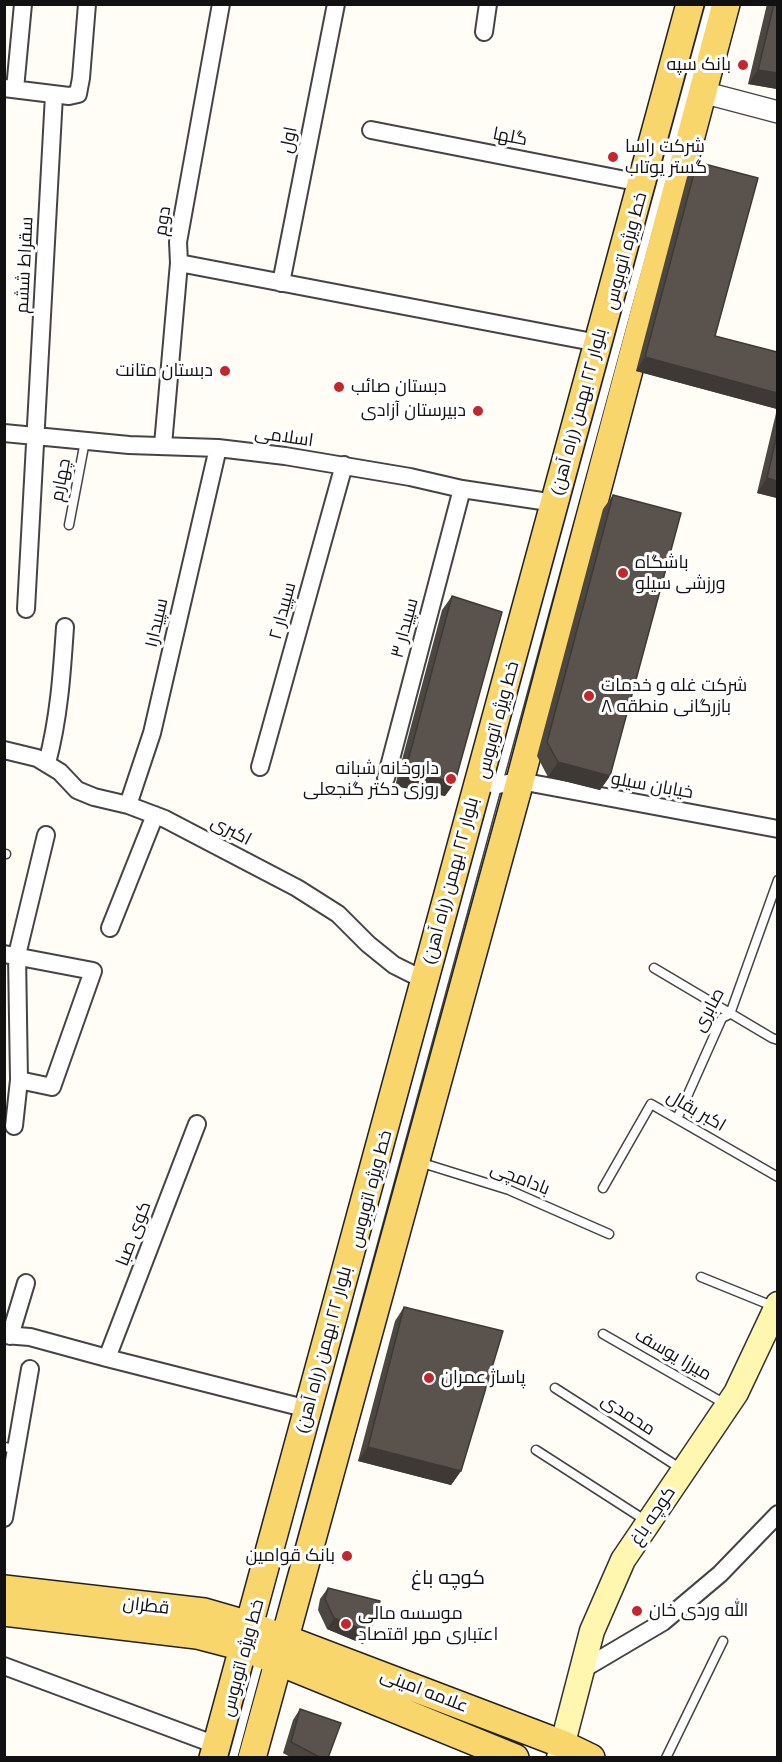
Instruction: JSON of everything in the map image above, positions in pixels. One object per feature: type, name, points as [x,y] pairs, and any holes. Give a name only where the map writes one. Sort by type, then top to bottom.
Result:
[{"type":"main road","name":"بلوار ۲۲ بهمن (راه آهن)","points":[[221,1754],[264,1643],[416,1161],[499,782],[555,503],[690,4]]},
{"type":"main road","name":"بلوار ۲۲ بهمن (راه آهن)","points":[[252,1758],[264,1643],[308,1409],[424,980],[499,782],[726,4]]},
{"type":"main road","name":"کوچه باغ","points":[[560,1751],[580,1671],[600,1608],[623,1560],[736,1393],[777,1306]]},
{"type":"main road","name":"قطران","points":[[4,1589],[204,1612],[264,1643]]},
{"type":"main road","name":"قطران","points":[[4,1612],[264,1643]]},
{"type":"main road","name":"علامه امینی","points":[[264,1643],[560,1751],[591,1758]]},
{"type":"main road","name":"علامه امینی","points":[[264,1643],[515,1758]]},
{"type":"street","points":[[23,4],[10,89],[69,96],[78,94],[87,4]]},
{"type":"street","name":"دوم","points":[[163,445],[179,263],[178,242],[221,4]]},
{"type":"street","name":"اول","points":[[281,283],[336,4]]},
{"type":"street","points":[[484,32],[488,4]]},
{"type":"street","points":[[702,92],[777,112]]},
{"type":"street","name":"سقراط ششم","points":[[26,609],[54,95]]},
{"type":"street","name":"گلها","points":[[371,130],[641,183]]},
{"type":"street","points":[[179,263],[598,343]]},
{"type":"street","name":"اسلامی","points":[[4,433],[129,445],[218,448],[285,456],[410,477],[462,489],[555,503]]},
{"type":"street","name":"سپیدار۱","points":[[128,805],[152,733],[218,448]]},
{"type":"street","name":"سپیدار ۲","points":[[260,767],[344,465]]},
{"type":"street","name":"سپیدار ۳","points":[[386,778],[462,489]]},
{"type":"street","points":[[47,763],[53,740],[62,680],[65,627]]},
{"type":"street","name":"اکبری","points":[[4,750],[37,758],[60,772],[77,790],[165,819],[297,888],[338,914],[368,944],[394,965],[424,980]]},
{"type":"street","name":"خیابان سیلو","points":[[499,782],[777,829]]},
{"type":"street","points":[[110,928],[155,815]]},
{"type":"street","points":[[14,1126],[19,1080],[11,954],[46,835]]},
{"type":"street","points":[[11,954],[93,971],[52,1087],[19,1080]]},
{"type":"street","name":"کوی صبا","points":[[107,1358],[197,1124]]},
{"type":"street","points":[[26,1283],[7,1335],[30,1337],[308,1409]]},
{"type":"street","points":[[4,1518],[10,1448],[30,1370]]},
{"type":"street","points":[[580,1671],[663,1622],[720,1574],[777,1514]]},
{"type":"street","points":[[4,1666],[221,1754]]},
{"type":"lane","name":"خط ویژه اتوبوس","points":[[264,1643],[710,4]]},
{"type":"lane","name":"چهارم","points":[[69,525],[85,441]]},
{"type":"lane","name":"صابری","points":[[677,1119],[722,1018],[730,1014],[777,880]]},
{"type":"lane","points":[[654,968],[777,1040]]},
{"type":"lane","name":"اکبر بقال","points":[[603,1188],[651,1104],[777,1177]]},
{"type":"lane","name":"بادامچی","points":[[416,1161],[509,1190],[609,1234]]},
{"type":"lane","points":[[700,1277],[777,1306]]},
{"type":"lane","name":"میرزا یوسف","points":[[603,1334],[727,1406]]},
{"type":"lane","name":"محمدی","points":[[555,1388],[684,1470]]},
{"type":"lane","points":[[536,1450],[648,1522]]},
{"type":"lane","points":[[666,1758],[723,1641]]},
{"type":"building","points":[[774,4],[777,4],[777,73],[758,70]]},
{"type":"building","points":[[697,162],[758,178],[715,336],[777,352],[777,393],[645,357]]},
{"type":"building","points":[[777,434],[777,481],[767,478]]},
{"type":"building","points":[[613,495],[681,513],[610,776],[558,762],[547,742]]},
{"type":"building","points":[[452,596],[502,612],[455,782],[405,772]]},
{"type":"building","points":[[404,1307],[503,1331],[461,1471],[368,1447]]},
{"type":"building","points":[[328,1588],[380,1601],[370,1633],[334,1618],[325,1599]]},
{"type":"building","points":[[300,1709],[341,1723],[328,1758],[321,1758],[291,1742]]},
{"type":"place","name":"بانک سپه","points":[[743,65]]},
{"type":"place","name":"شرکت راسا گستر یوتاب","points":[[613,157]]},
{"type":"place","name":"دبستان متانت","points":[[225,371]]},
{"type":"place","name":"دبستان صائب","points":[[339,387]]},
{"type":"place","name":"دبیرستان آزادی","points":[[478,411]]},
{"type":"place","name":"باشگاه ورزشی سیلو","points":[[623,573]]},
{"type":"place","name":"شرکت غله و خدمات بازرگانی منطقه ۸","points":[[589,696]]},
{"type":"place","name":"داروخانه شبانه روزی دکتر گنجعلی","points":[[451,779]]},
{"type":"place","name":"پاساژ عمران","points":[[429,1378]]},
{"type":"place","name":"بانک قوامین","points":[[347,1556]]},
{"type":"place","name":"الله وردی خان","points":[[637,1611]]},
{"type":"place","name":"موسسه مالی اعتباری مهر اقتصاد","points":[[346,1624]]},
{"type":"district","name":"کوچه باغ","points":[[448,1578]]}]
